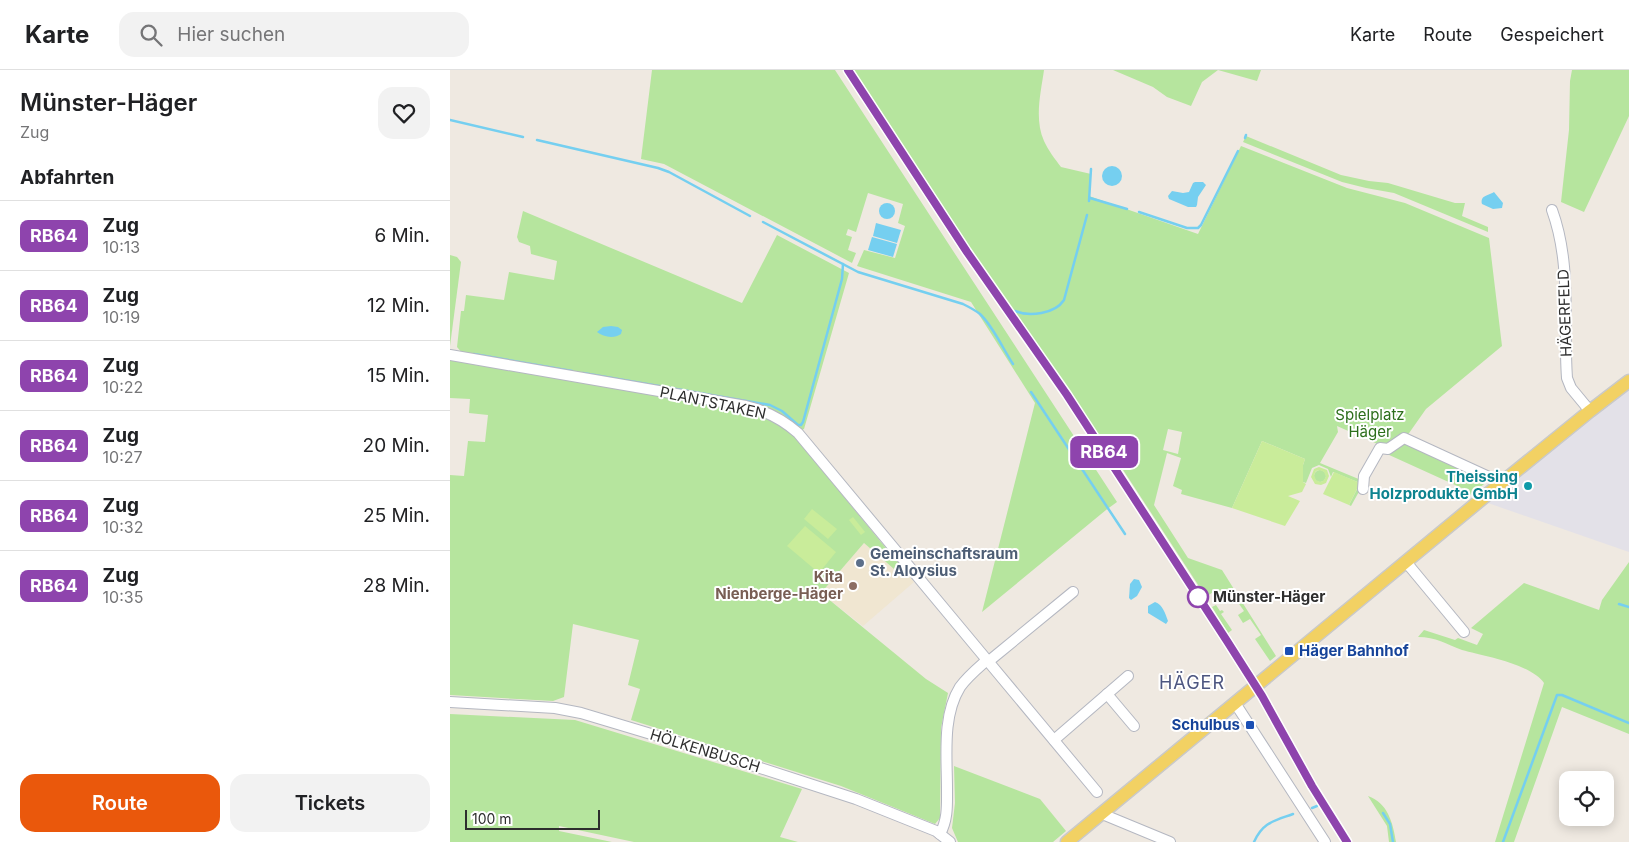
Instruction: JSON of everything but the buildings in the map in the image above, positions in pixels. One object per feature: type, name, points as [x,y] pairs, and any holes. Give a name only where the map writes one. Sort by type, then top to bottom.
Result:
[{"type":"main road","points":[[1068,842],[1502,482],[1629,381]]},
{"type":"street","name":"HÄGERFELD","points":[[1552,210],[1565,265],[1567,378],[1571,388],[1590,411]]},
{"type":"street","name":"PLANTSTAKEN","points":[[450,355],[746,406],[777,417],[790,426],[807,443],[1097,792]]},
{"type":"street","points":[[1363,488],[1364,476],[1380,448],[1388,449],[1404,438],[1502,482]]},
{"type":"street","points":[[1406,562],[1464,632]]},
{"type":"street","points":[[940,834],[945,826],[947,816],[947,742],[950,712],[955,696],[964,682],[988,660],[1073,592]]},
{"type":"street","points":[[1054,740],[1128,676]]},
{"type":"street","points":[[1108,694],[1134,726]]},
{"type":"street","name":"HÖLKENBUSCH","points":[[450,702],[555,708],[581,713],[710,752],[856,800],[940,834],[950,842]]},
{"type":"street","points":[[1236,703],[1325,842]]},
{"type":"street","points":[[1103,812],[1107,816],[1163,841]]},
{"type":"shaded area","points":[[1629,389],[1629,552],[1488,503],[1587,422]]},
{"type":"shaded area","points":[[864,543],[894,569],[899,564],[914,582],[863,626],[821,593]]},
{"type":"green space","points":[[652,70],[835,70],[1117,502],[982,612],[1035,403],[971,302],[857,266],[864,250],[895,258],[905,226],[898,223],[903,204],[868,193],[856,232],[848,229],[846,235],[852,237],[848,250],[856,253],[852,263],[664,164],[641,159]]},
{"type":"green space","name":"Spielplatz Häger","points":[[854,70],[1044,70],[1039,106],[1039,124],[1046,144],[1061,167],[1091,174],[1089,196],[1198,234],[1241,146],[1347,188],[1405,203],[1489,238],[1502,346],[1426,409],[1407,436],[1391,443],[1380,445],[1337,426],[1338,432],[1320,463],[1361,480],[1361,488],[1351,506],[1349,505],[1360,483],[1333,472],[1331,477],[1328,469],[1319,465],[1312,468],[1306,483],[1303,482],[1305,459],[1262,441],[1232,508],[1181,494],[1182,490],[1173,486],[1181,458],[1167,453],[1154,505],[1188,558],[1222,570],[1276,656],[1270,661],[1255,639],[1261,635],[1250,619],[1243,623],[1238,615],[1244,611],[1237,601],[1231,604],[1224,594],[1221,596],[1216,590],[1206,597],[1114,456],[1112,457],[959,232]],"holes":[[[1168,429],[1182,432],[1178,454],[1163,450]]]},
{"type":"green space","points":[[1113,70],[1218,70],[1202,82],[1191,106],[1167,97],[1153,87]]},
{"type":"green space","points":[[1218,70],[1261,70],[1257,81]]},
{"type":"green space","points":[[1572,70],[1629,70],[1629,116],[1584,212],[1561,202],[1569,130]]},
{"type":"green space","points":[[1246,136],[1341,175],[1388,183],[1455,203],[1465,203],[1462,216],[1488,227],[1488,232],[1394,193],[1342,182],[1243,142]]},
{"type":"green space","points":[[523,211],[742,303],[777,235],[849,273],[804,429],[802,430],[776,414],[463,354],[457,347],[461,311],[464,311],[466,295],[504,300],[509,272],[554,280],[557,261],[531,254],[530,246],[519,242],[517,237]]},
{"type":"green space","points":[[450,255],[457,257],[461,262],[450,346]]},
{"type":"green space","points":[[450,358],[716,404],[763,414],[790,431],[899,564],[894,569],[864,543],[821,593],[926,679],[948,693],[941,728],[940,818],[935,824],[841,786],[631,720],[640,689],[628,685],[639,640],[573,624],[564,697],[553,701],[450,695],[450,475],[464,476],[468,441],[485,442],[488,415],[469,413],[470,399],[450,398]]},
{"type":"green space","points":[[1404,440],[1490,479],[1471,495],[1464,489],[1387,454]]},
{"type":"green space","points":[[1262,441],[1305,459],[1303,482],[1306,484],[1302,492],[1288,496],[1300,501],[1285,526],[1232,508]]},
{"type":"green space","points":[[1319,467],[1327,470],[1329,476],[1326,483],[1321,485],[1315,484],[1311,477],[1314,469]],"holes":[[[1316,471],[1324,472],[1326,477],[1323,481],[1316,480],[1314,475]]]},
{"type":"green space","points":[[1320,470],[1326,476],[1320,482],[1314,476]]},
{"type":"green space","points":[[1334,472],[1360,483],[1349,505],[1323,494]]},
{"type":"green space","points":[[812,509],[837,529],[828,539],[804,519]]},
{"type":"green space","points":[[853,517],[865,532],[861,535],[849,520]]},
{"type":"green space","points":[[805,526],[836,552],[819,573],[787,546]]},
{"type":"green space","points":[[1629,562],[1629,734],[1562,707],[1514,842],[1495,842],[1544,683],[1538,676],[1518,666],[1462,650],[1436,640],[1418,637],[1424,630],[1455,640],[1458,638],[1477,645],[1483,634],[1471,628],[1524,583],[1599,610],[1602,600]]},
{"type":"green space","points":[[1216,605],[1220,611],[1224,612],[1221,614],[1232,630],[1228,633],[1212,607]]},
{"type":"green space","points":[[450,714],[575,720],[802,789],[780,837],[798,842],[634,842],[559,826],[559,831],[612,842],[450,842]]},
{"type":"green space","points":[[954,766],[1040,799],[1066,831],[1053,842],[958,842],[952,828],[955,803]]},
{"type":"green space","points":[[1368,796],[1375,799],[1385,809],[1391,821],[1396,842],[1389,842],[1387,826]]},
{"type":"water","points":[[1108,166],[1116,166],[1122,172],[1122,180],[1116,186],[1108,186],[1102,180],[1102,172]]},
{"type":"water","points":[[1195,182],[1203,182],[1206,185],[1198,197],[1196,207],[1188,207],[1169,199],[1168,196],[1172,191],[1189,192]]},
{"type":"water","points":[[1494,192],[1503,203],[1502,208],[1493,209],[1482,204],[1483,197]]},
{"type":"water","points":[[884,203],[890,203],[895,208],[893,217],[884,219],[879,214],[879,208]]},
{"type":"water","points":[[876,223],[901,230],[897,243],[873,236]]},
{"type":"water","points":[[872,237],[897,244],[893,257],[868,250]]},
{"type":"water","points":[[611,326],[622,330],[621,334],[609,337],[597,332],[603,327]]},
{"type":"water","points":[[1134,579],[1139,580],[1142,587],[1137,596],[1131,600],[1129,598],[1130,584]]},
{"type":"water","points":[[1155,602],[1163,610],[1168,621],[1166,624],[1148,613],[1148,606]]},
{"type":"waterway","points":[[450,120],[523,137]]},
{"type":"waterway","points":[[537,140],[658,168],[669,172],[750,216]]},
{"type":"waterway","points":[[1139,212],[1187,228],[1198,228],[1238,151]]},
{"type":"waterway","points":[[1089,201],[1091,169]]},
{"type":"waterway","points":[[1090,198],[1127,209]]},
{"type":"waterway","points":[[1015,311],[1027,314],[1041,313],[1055,308],[1064,300],[1087,215]]},
{"type":"waterway","points":[[763,222],[858,272],[963,304],[972,309],[980,314],[989,325],[1013,364]]},
{"type":"waterway","points":[[583,373],[770,405],[782,411],[798,425],[801,425],[842,279],[843,264]]},
{"type":"waterway","points":[[474,354],[572,371]]},
{"type":"waterway","points":[[1031,392],[1125,534]]},
{"type":"waterway","points":[[1619,604],[1629,607]]},
{"type":"waterway","points":[[1503,842],[1557,695],[1562,695],[1629,723]]},
{"type":"waterway","points":[[1312,808],[1317,806]]},
{"type":"waterway","points":[[1383,813],[1390,824],[1393,842]]},
{"type":"waterway","points":[[1254,842],[1265,826],[1293,814]]},
{"type":"railway","points":[[848,70],[967,252],[1067,395],[1227,641],[1261,695],[1312,787],[1347,842]]},
{"type":"train","name":"RB64","points":[[848,70],[967,252],[1067,395],[1227,641],[1262,696],[1312,786],[1347,842]]},
{"type":"place","name":"Theissing Holzprodukte GmbH","points":[[1528,486]]},
{"type":"place","name":"Gemeinschaftsraum St. Aloysius","points":[[860,563]]},
{"type":"place","name":"Kita Nienberge-Häger","points":[[853,586]]},
{"type":"place","name":"Münster-Häger","points":[[1198,597]]},
{"type":"place","name":"Häger Bahnhof","points":[[1289,651]]},
{"type":"place","name":"Schulbus","points":[[1250,725]]},
{"type":"district","name":"HÄGER","points":[[1192,683]]}]
